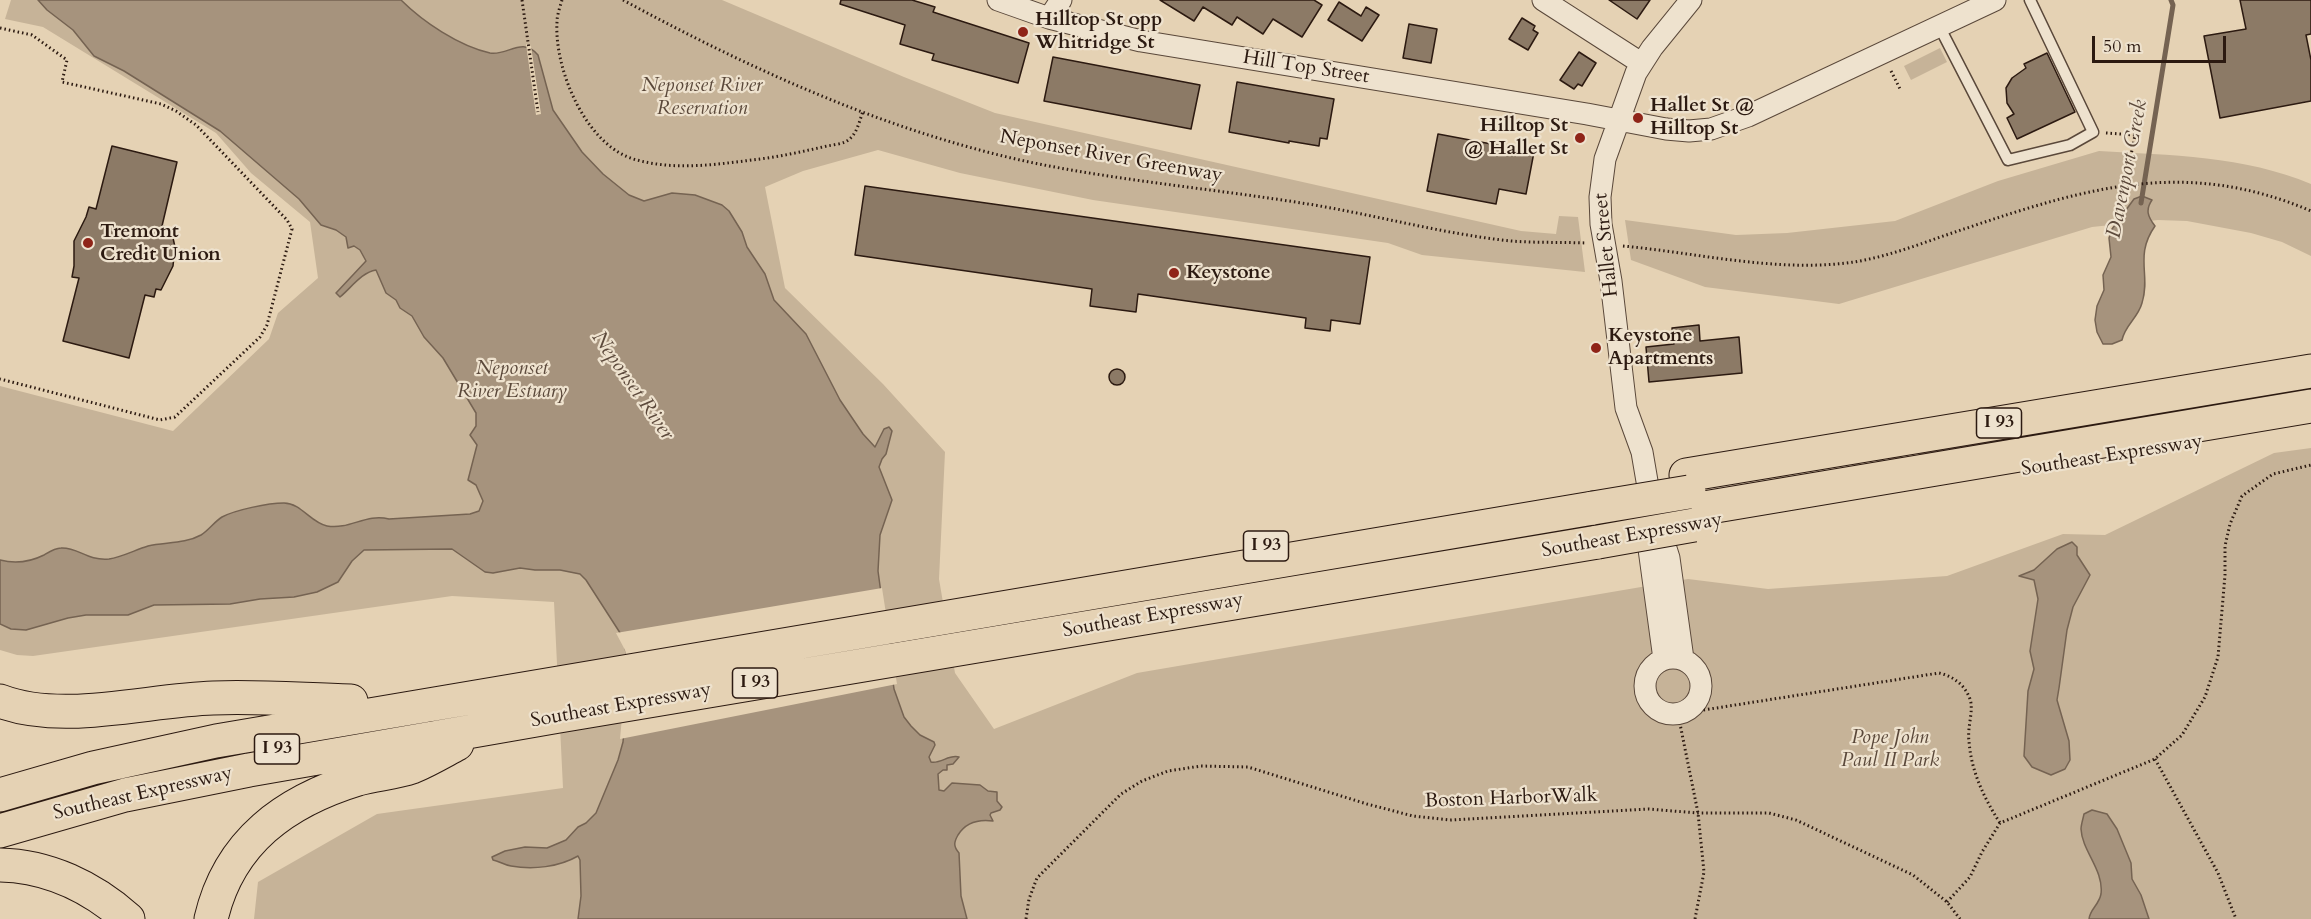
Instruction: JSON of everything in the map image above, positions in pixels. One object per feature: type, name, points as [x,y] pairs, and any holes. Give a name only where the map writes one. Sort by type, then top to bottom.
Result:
[{"type":"highway","name":"Southeast Expressway","points":[[0,831],[62,812],[187,781],[488,728],[558,691],[1690,501],[2311,371]]},
{"type":"highway","name":"I 93","points":[[1690,501],[2311,388]]},
{"type":"highway","name":"I 93","points":[[1690,501],[2311,406]]},
{"type":"highway","name":"Southeast Expressway","points":[[0,778],[89,752],[149,738],[351,701],[558,691],[1690,501],[2311,423]]},
{"type":"highway","name":"I 93","points":[[0,795],[93,768],[216,741],[558,691]]},
{"type":"highway","name":"I 93","points":[[0,814],[122,779],[183,765],[558,691]]},
{"type":"highway","points":[[0,701],[28,708],[80,710],[213,698],[351,701]]},
{"type":"highway","points":[[211,919],[215,900],[235,862],[264,827],[284,811],[306,798],[358,779],[410,768],[488,728]]},
{"type":"highway","points":[[0,865],[34,868],[54,874],[109,903],[128,919]]},
{"type":"street","name":"Hill Top Street","points":[[998,0],[1049,18],[1141,41],[1619,120]]},
{"type":"street","points":[[1049,18],[1061,0]]},
{"type":"street","points":[[1543,0],[1641,63]]},
{"type":"street","name":"Hallet Street","points":[[1678,714],[1694,705],[1701,689],[1697,671],[1691,664],[1673,659],[1669,558],[1654,522],[1642,452],[1626,408],[1611,281],[1600,214],[1600,188],[1603,169],[1631,83],[1641,63],[1691,0]]},
{"type":"street","points":[[1619,120],[1678,130],[1700,130],[1722,126],[1748,117],[1995,0]]},
{"type":"street","points":[[1673,659],[1656,662],[1646,675],[1644,692],[1657,710],[1671,715],[1678,714]]},
{"type":"lane","points":[[1939,26],[2008,160],[2070,145],[2093,132],[2030,0]]},
{"type":"path","points":[[522,0],[538,112]]},
{"type":"path","points":[[562,0],[557,22],[559,50],[565,78],[596,133],[620,153],[636,160],[667,165],[714,165],[788,156],[846,142],[855,133],[863,111]]},
{"type":"path","name":"Neponset River Greenway","points":[[622,0],[731,56],[801,87],[963,145],[1053,166],[1308,204],[1498,239],[1533,243],[1585,242]]},
{"type":"path","points":[[0,28],[32,35],[67,60],[62,82],[161,104],[196,125],[287,220],[292,229],[267,325],[260,337],[175,417],[160,420],[0,379]]},
{"type":"path","points":[[2093,132],[2135,135],[2125,185]]},
{"type":"path","points":[[1626,246],[1776,263],[1851,262],[1889,254],[2048,201],[2136,183],[2197,184],[2245,189],[2281,198],[2311,211]]},
{"type":"path","points":[[1947,902],[1970,877],[2000,823],[2155,759],[2182,735],[2205,697],[2218,657],[2225,575],[2225,546],[2230,524],[2242,496],[2273,474],[2311,465]]},
{"type":"path","points":[[1695,919],[1704,872],[1698,813],[1678,714],[1939,673],[1950,675],[1966,690],[1971,702],[1969,741],[1978,783],[1983,798],[2000,823]]},
{"type":"path","points":[[2155,759],[2218,873],[2236,919]]},
{"type":"path","name":"Boston HarborWalk","points":[[1026,919],[1029,899],[1037,878],[1121,794],[1142,781],[1168,771],[1190,768],[1248,767],[1390,810],[1413,816],[1450,820],[1648,810],[1769,813],[1796,820],[1913,875],[1947,902],[1960,919]]},
{"type":"green space","points":[[11,0],[722,0],[995,113],[1521,231],[1556,234],[1559,216],[1578,217],[1585,272],[1422,255],[1388,243],[1093,200],[960,173],[878,150],[803,171],[765,187],[785,288],[883,384],[945,452],[939,579],[955,673],[994,729],[1137,673],[1688,579],[1768,589],[1947,576],[2063,534],[2105,535],[2274,453],[2311,448],[2311,919],[254,919],[258,882],[377,814],[563,788],[554,602],[452,596],[33,656],[17,655],[0,650],[0,386],[173,431],[269,339],[278,313],[318,278],[310,222],[251,173],[216,133],[43,27],[5,19]]},
{"type":"green space","points":[[1940,48],[1947,62],[1911,80],[1904,66]]},
{"type":"green space","points":[[2099,151],[2233,162],[2286,175],[2311,184],[2311,256],[2282,242],[2251,233],[2187,221],[2158,220],[2092,227],[1839,304],[1705,287],[1631,260],[1625,220],[1736,235],[1787,233],[1895,221],[1998,181]]},
{"type":"water","name":"Neponset River Estuary","points":[[38,0],[401,0],[442,32],[478,50],[497,53],[526,47],[538,55],[553,110],[582,152],[603,174],[629,195],[644,201],[672,193],[695,195],[722,205],[729,211],[742,232],[747,247],[765,274],[774,300],[806,334],[840,400],[863,434],[875,447],[884,429],[889,427],[892,431],[886,454],[879,467],[892,500],[880,535],[878,571],[894,689],[904,717],[920,735],[934,742],[935,745],[929,757],[931,762],[959,757],[953,764],[947,765],[947,770],[938,774],[939,790],[944,791],[952,783],[980,785],[988,791],[997,792],[997,801],[1002,807],[991,813],[993,821],[977,821],[969,824],[956,840],[955,846],[959,853],[961,896],[967,919],[578,919],[581,896],[578,856],[563,863],[528,868],[511,866],[493,860],[492,857],[505,851],[525,847],[547,848],[566,840],[596,813],[618,760],[623,742],[629,674],[624,639],[580,574],[560,570],[520,568],[493,573],[485,572],[452,549],[364,550],[352,561],[338,582],[317,592],[294,597],[230,604],[154,605],[128,615],[86,615],[26,630],[11,629],[0,624],[0,560],[28,561],[61,548],[95,558],[114,558],[148,546],[195,538],[228,514],[269,504],[284,503],[296,506],[321,524],[335,527],[373,518],[470,514],[479,511],[483,501],[476,485],[468,480],[477,445],[470,435],[476,426],[476,413],[443,358],[424,337],[412,316],[400,308],[396,300],[386,293],[376,270],[361,277],[340,297],[336,293],[366,261],[360,250],[354,246],[348,248],[346,237],[336,230],[321,225],[299,199],[220,131],[124,71],[94,56],[73,30]]},
{"type":"water","points":[[2142,196],[2152,200],[2148,213],[2155,226],[2145,247],[2145,283],[2142,303],[2122,340],[2112,344],[2103,344],[2097,332],[2095,320],[2097,306],[2104,290],[2103,275],[2111,257],[2109,238],[2112,229],[2134,199]]},
{"type":"water","points":[[2072,542],[2077,547],[2077,555],[2090,575],[2073,607],[2067,630],[2057,700],[2069,741],[2070,760],[2065,769],[2051,775],[2032,767],[2024,756],[2028,691],[2034,669],[2030,651],[2038,599],[2034,580],[2019,576],[2034,570],[2057,549]]},
{"type":"water","points":[[2092,810],[2107,814],[2117,829],[2131,863],[2132,879],[2141,895],[2149,919],[2089,919],[2101,894],[2099,877],[2082,837],[2081,829],[2084,814]]},
{"type":"pier","points":[[526,44],[531,46],[541,114],[536,115]]},
{"type":"pier","points":[[882,588],[897,684],[620,739],[627,663],[625,650],[616,633]]},
{"type":"building","points":[[841,0],[912,0],[935,7],[933,12],[1029,43],[1018,83],[932,60],[934,54],[900,44],[905,25],[840,4]]},
{"type":"building","points":[[1160,0],[1314,0],[1322,5],[1302,37],[1273,19],[1263,34],[1237,17],[1232,25],[1203,7],[1194,21]]},
{"type":"building","points":[[1609,0],[1650,0],[1637,19]]},
{"type":"building","points":[[2240,0],[2311,0],[2311,34],[2306,35],[2311,60],[2311,101],[2220,118],[2204,36],[2246,29]]},
{"type":"building","points":[[1339,2],[1361,16],[1366,7],[1379,15],[1362,41],[1328,20]]},
{"type":"building","points":[[1522,18],[1535,26],[1533,30],[1538,33],[1528,50],[1509,39]]},
{"type":"building","points":[[1409,24],[1437,29],[1431,63],[1403,58]]},
{"type":"building","points":[[1579,52],[1596,63],[1582,86],[1578,84],[1574,89],[1560,80]]},
{"type":"building","points":[[2047,53],[2075,112],[2017,139],[2007,118],[2014,114],[2007,103],[2006,88],[2012,78],[2026,68],[2024,64]]},
{"type":"building","points":[[1053,57],[1200,85],[1191,129],[1044,101]]},
{"type":"building","points":[[1237,82],[1334,99],[1327,139],[1320,138],[1319,146],[1229,132]]},
{"type":"building","points":[[1438,134],[1534,152],[1526,194],[1499,189],[1496,204],[1427,191]]},
{"type":"building","points":[[112,146],[177,162],[162,226],[171,228],[169,237],[173,238],[175,247],[173,266],[161,290],[156,289],[154,297],[145,295],[129,358],[63,341],[79,278],[72,277],[74,241],[89,207],[96,209]]},
{"type":"building","name":"Keystone","points":[[865,186],[1370,257],[1360,324],[1331,320],[1330,331],[1305,328],[1306,318],[1138,294],[1136,312],[1090,306],[1092,289],[855,255]]},
{"type":"building","points":[[1699,325],[1700,341],[1739,337],[1742,373],[1649,382],[1646,347],[1674,344],[1672,328]]},
{"type":"building","points":[[1117,369],[1123,371],[1125,377],[1123,383],[1117,385],[1111,383],[1109,377],[1111,371]]},
{"type":"waterway","name":"Davenport Creek","points":[[2141,203],[2173,5],[2171,0]]},
{"type":"place","name":"Hilltop St opp Whitridge St","points":[[1023,32]]},
{"type":"place","name":"Hallet St @ Hilltop St","points":[[1638,118]]},
{"type":"place","name":"Hilltop St @ Hallet St","points":[[1580,138]]},
{"type":"place","name":"Tremont Credit Union","points":[[88,243]]},
{"type":"place","name":"Keystone","points":[[1174,273]]},
{"type":"place","name":"Keystone Apartments","points":[[1596,348]]},
{"type":"park label","name":"Neponset River Reservation","points":[[702,98]]},
{"type":"park label","name":"Pope John Paul II Park","points":[[1890,750]]},
{"type":"water label","name":"Neponset River","points":[[632,386]]}]
